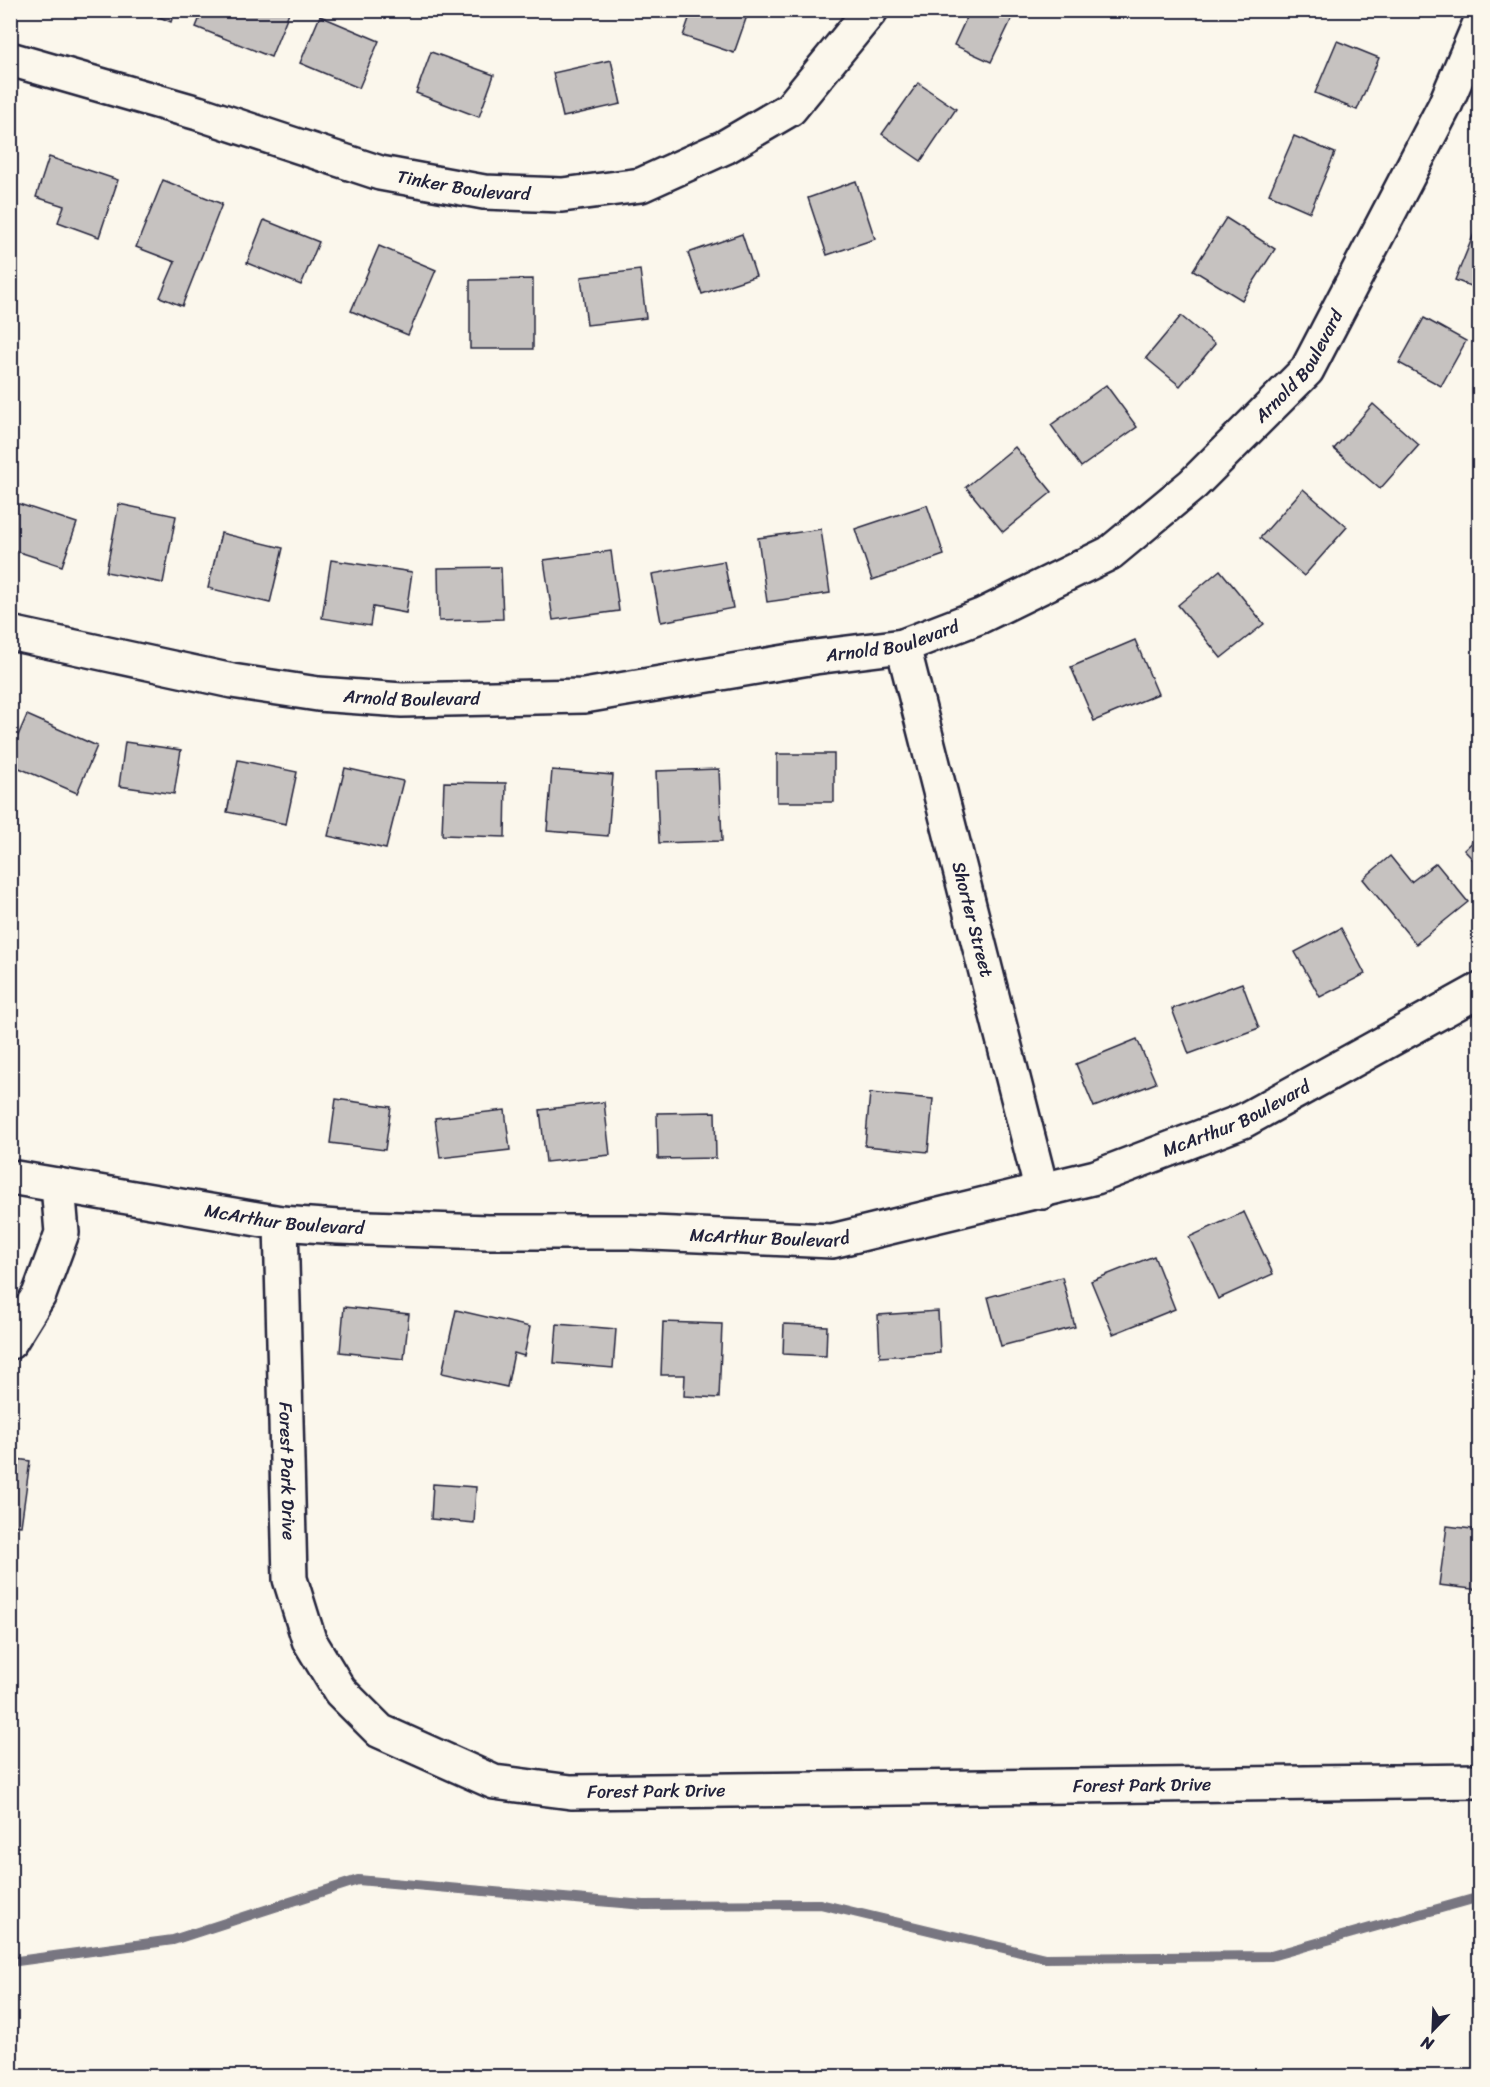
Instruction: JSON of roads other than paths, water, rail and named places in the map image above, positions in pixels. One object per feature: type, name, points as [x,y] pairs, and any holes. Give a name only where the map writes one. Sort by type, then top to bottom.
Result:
[{"type":"street","name":"Tinker Boulevard","points":[[10,59],[198,113],[380,173],[484,192],[562,195],[641,185],[725,147],[790,109],[871,10]]},
{"type":"street","name":"Arnold Boulevard","points":[[10,633],[232,681],[318,694],[402,700],[584,696],[815,657],[903,646],[981,616],[1110,553],[1193,484],[1306,370],[1445,105],[1479,23]]},
{"type":"street","name":"Shorter Street","points":[[903,646],[1042,1192]]},
{"type":"street","name":"McArthur Boulevard","points":[[10,1177],[281,1223],[488,1232],[630,1232],[832,1241],[1042,1192],[1096,1177],[1243,1121],[1479,990]]},
{"type":"street","points":[[10,1342],[39,1295],[62,1233],[58,1185]]},
{"type":"street","name":"Forest Park Drive","points":[[281,1223],[290,1579],[309,1640],[340,1690],[380,1731],[437,1758],[494,1782],[571,1792],[1479,1781]]},
{"type":"waterway","points":[[10,1962],[173,1940],[358,1880],[644,1905],[820,1904],[1045,1958],[1271,1956],[1480,1897]]}]
